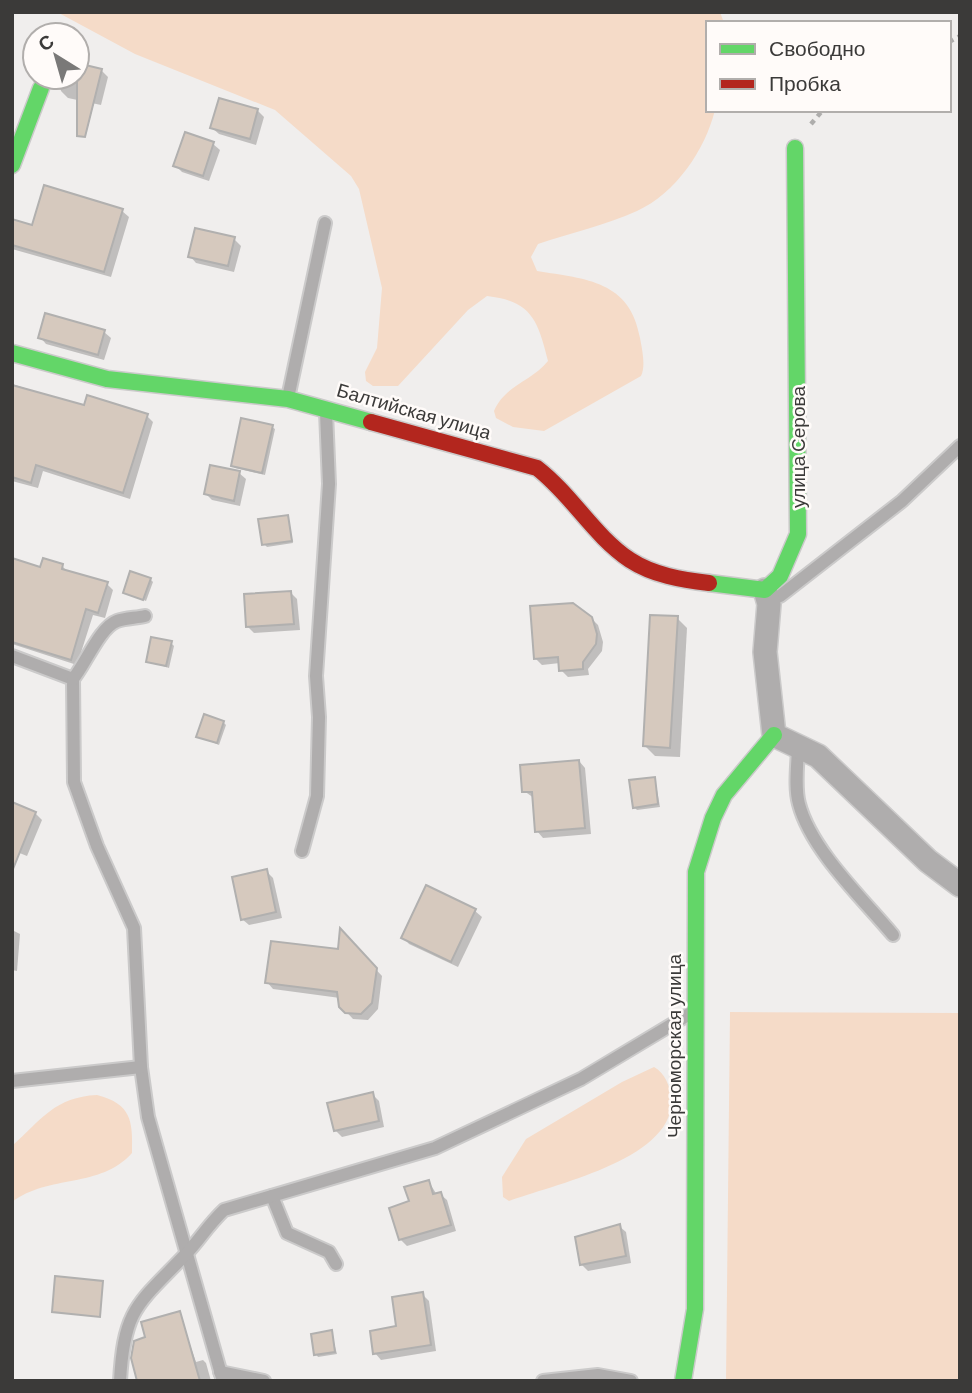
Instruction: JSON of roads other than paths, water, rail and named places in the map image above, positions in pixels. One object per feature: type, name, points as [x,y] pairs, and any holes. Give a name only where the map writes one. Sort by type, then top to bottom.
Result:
[{"type":"street","points":[[12,165],[40,91]]},
{"type":"street","name":"улица Серова","points":[[767,597],[780,576],[797,534],[795,148]]},
{"type":"street","name":"Балтийская улица","points":[[12,353],[107,379],[288,398],[537,468],[568,494],[617,551],[663,576],[767,597]]},
{"type":"street","points":[[767,597],[765,652],[775,734],[818,756],[941,873],[960,886]]},
{"type":"street","name":"Черноморская улица","points":[[683,1381],[695,1309],[696,872],[713,818],[724,795],[775,734]]},
{"type":"lane","points":[[288,398],[325,223]]},
{"type":"lane","points":[[302,851],[317,796],[319,717],[316,676],[329,484],[326,408]]},
{"type":"lane","points":[[767,597],[836,555],[902,501],[960,446]]},
{"type":"lane","points":[[145,616],[114,621],[104,631],[86,663],[73,679],[74,782],[97,846],[134,928],[141,1067],[159,1163],[221,1376],[264,1381]]},
{"type":"lane","points":[[12,656],[73,679]]},
{"type":"lane","points":[[797,744],[798,802],[804,818],[821,847],[893,935]]},
{"type":"lane","points":[[120,1381],[122,1343],[133,1311],[170,1268],[186,1255],[203,1230],[224,1210],[435,1148],[581,1079],[694,1011]]},
{"type":"lane","points":[[12,1082],[141,1067]]},
{"type":"lane","points":[[272,1196],[287,1233],[329,1252],[336,1264]]},
{"type":"lane","points":[[543,1381],[598,1375],[631,1381]]}]
